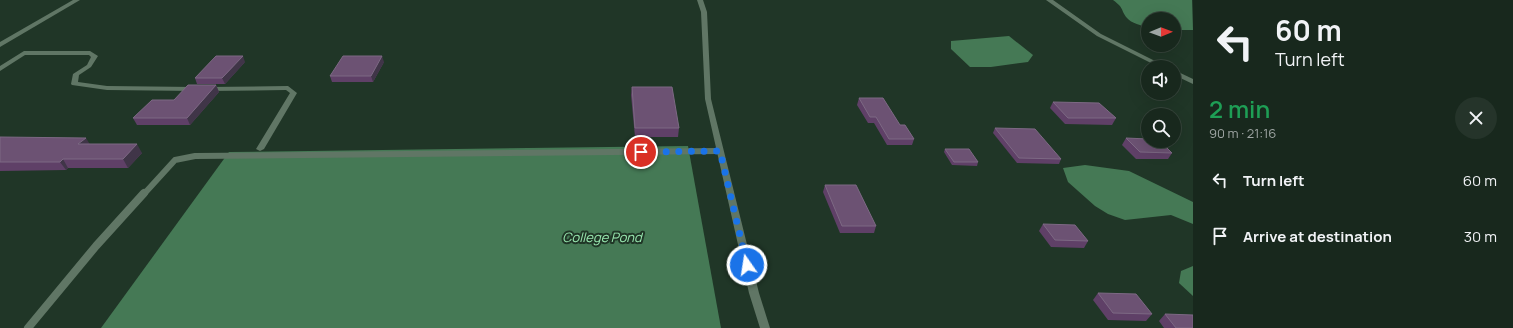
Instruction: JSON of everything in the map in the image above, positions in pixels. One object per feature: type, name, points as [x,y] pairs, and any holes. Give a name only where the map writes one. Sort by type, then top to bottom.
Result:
[{"type":"street","points":[[0,45],[77,0]]},
{"type":"street","points":[[700,0],[704,12],[708,99],[754,293],[765,328]]},
{"type":"street","points":[[1049,0],[1099,35],[1150,60]]},
{"type":"street","points":[[0,70],[24,53],[90,53],[95,56],[89,66],[76,74],[74,84],[107,88],[288,88],[294,92],[260,149]]},
{"type":"street","points":[[1181,76],[1193,82]]},
{"type":"lane","points":[[28,328],[96,246],[175,160],[195,156],[720,151]]},
{"type":"water","points":[[1113,0],[1192,0],[1193,30],[1181,30],[1181,12],[1141,12],[1141,25],[1137,24],[1127,18],[1117,3]]},
{"type":"water","points":[[1009,36],[1033,55],[1028,62],[991,67],[970,67],[951,49],[951,41]]},
{"type":"water","name":"College Pond","points":[[688,146],[721,328],[101,328],[229,152]]},
{"type":"water","points":[[1085,165],[1129,171],[1193,202],[1193,224],[1171,215],[1125,220],[1108,214],[1095,206],[1068,182],[1063,168]]},
{"type":"water","points":[[1193,266],[1193,296],[1179,283],[1181,271]]},
{"type":"building","points":[[216,56],[243,56],[222,78],[195,78]]},
{"type":"building","points":[[343,56],[382,56],[371,76],[330,76]]},
{"type":"building","points":[[188,85],[216,85],[187,118],[133,118],[152,100],[174,100]]},
{"type":"building","points":[[632,87],[672,87],[679,128],[635,128]]},
{"type":"building","points":[[859,98],[883,98],[900,125],[905,125],[914,139],[889,139],[876,117],[870,117]]},
{"type":"building","points":[[1053,102],[1099,103],[1116,118],[1068,118]]},
{"type":"building","points":[[995,128],[1035,129],[1061,159],[1019,158]]},
{"type":"building","points":[[0,137],[86,138],[78,144],[137,144],[123,159],[63,159],[60,162],[0,162]]},
{"type":"building","points":[[1126,138],[1141,139],[1141,148],[1167,148],[1172,153],[1140,152]]},
{"type":"building","points":[[945,149],[969,149],[978,162],[954,162]]},
{"type":"building","points":[[825,185],[856,185],[876,226],[842,226]]},
{"type":"building","points":[[1043,224],[1075,225],[1088,241],[1055,240]]},
{"type":"building","points":[[1098,293],[1136,294],[1152,314],[1113,313]]},
{"type":"building","points":[[1165,314],[1193,315],[1193,328],[1176,328]]},
{"type":"route","points":[[641,152],[720,151],[747,265]]}]
